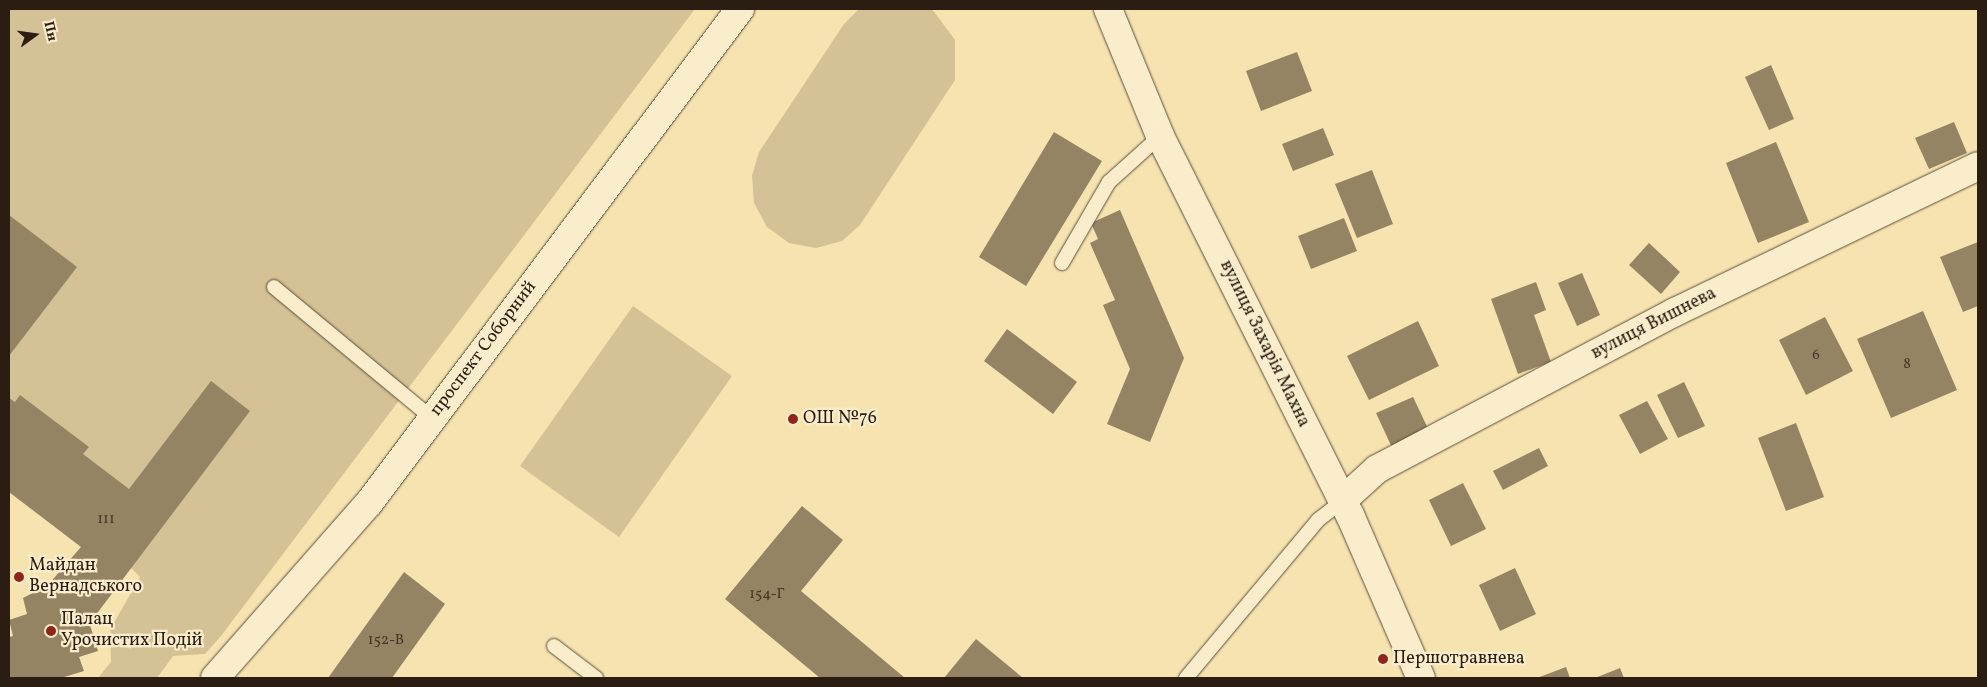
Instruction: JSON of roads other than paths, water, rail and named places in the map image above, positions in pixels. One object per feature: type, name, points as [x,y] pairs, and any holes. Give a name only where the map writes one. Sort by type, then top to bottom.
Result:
[{"type":"street","name":"проспект Соборний","points":[[214,678],[369,503],[740,9]]},
{"type":"street","name":"вулиця Захарія Махна","points":[[1108,9],[1160,136],[1342,500],[1421,678]]},
{"type":"street","name":"вулиця Вишнева","points":[[1342,500],[1377,469],[1675,312],[1978,166]]},
{"type":"lane","points":[[1062,262],[1109,182],[1160,136]]},
{"type":"lane","points":[[274,287],[432,418]]},
{"type":"lane","points":[[1186,678],[1318,520],[1342,500]]},
{"type":"lane","points":[[554,646],[596,678]]},
{"type":"place","name":"ОШ №76","points":[[793,419]]},
{"type":"place","name":"Майдан Вернадського","points":[[19,577]]},
{"type":"place","name":"Палац Урочистих Подій","points":[[51,631]]},
{"type":"place","name":"Першотравнева","points":[[1383,659]]}]
